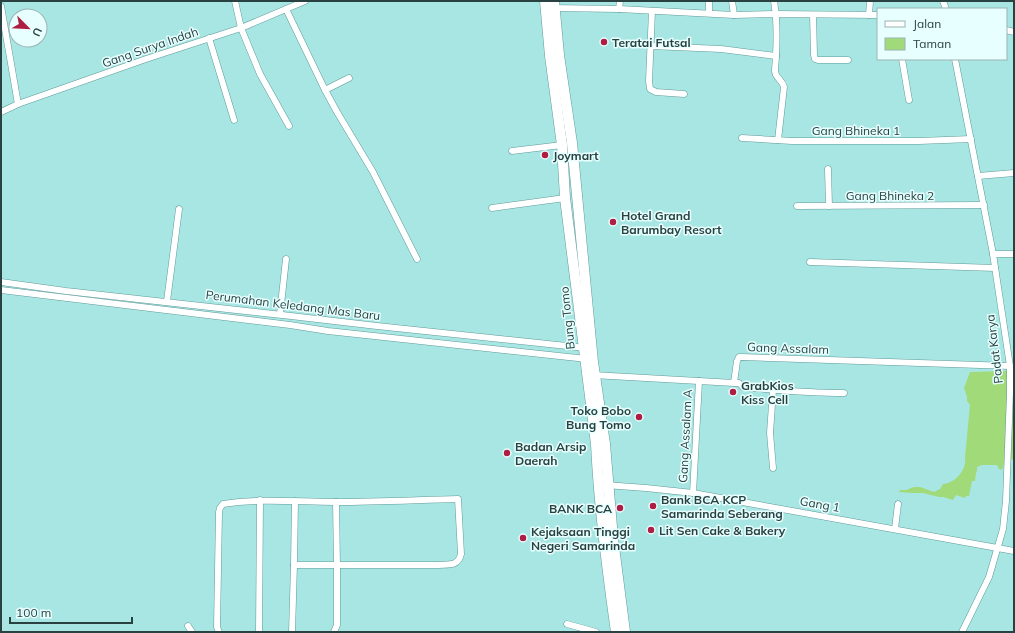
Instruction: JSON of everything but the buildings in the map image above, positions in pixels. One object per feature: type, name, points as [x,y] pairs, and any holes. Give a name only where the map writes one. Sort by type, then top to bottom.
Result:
[{"type":"main road","name":"Bung Tomo","points":[[550,5],[565,198],[577,291],[588,348]]},
{"type":"main road","name":"Bung Tomo","points":[[555,56],[572,143],[596,444],[613,539],[625,632]]},
{"type":"main road","points":[[564,186],[576,184]]},
{"type":"main road","points":[[569,232],[580,230]]},
{"type":"main road","name":"Bung Tomo","points":[[603,485],[611,595],[616,632]]},
{"type":"street","points":[[235,1],[241,28],[260,74],[289,126]]},
{"type":"street","name":"Gang Surya Indah","points":[[1,112],[18,104],[146,59],[241,28],[305,1]]},
{"type":"street","points":[[619,9],[620,1]]},
{"type":"street","points":[[708,1],[709,14]]},
{"type":"street","points":[[732,1],[734,15]]},
{"type":"street","points":[[774,1],[776,14],[775,72],[777,77],[783,82],[784,87],[778,140]]},
{"type":"street","points":[[869,15],[870,1]]},
{"type":"street","points":[[550,5],[734,15],[877,15]]},
{"type":"street","points":[[1,6],[18,104]]},
{"type":"street","points":[[286,9],[325,90],[373,172],[417,259]]},
{"type":"street","points":[[652,11],[649,81],[650,89],[656,92],[684,94]]},
{"type":"street","points":[[813,15],[815,59],[848,60]]},
{"type":"street","points":[[209,38],[234,120]]},
{"type":"street","points":[[651,46],[721,49],[776,56]]},
{"type":"street","points":[[902,60],[909,100]]},
{"type":"street","name":"Padat Karya","points":[[955,60],[984,205],[1011,363],[1011,452],[1003,528],[988,577],[962,632]]},
{"type":"street","points":[[325,90],[349,78]]},
{"type":"street","name":"Gang Bhineka 1","points":[[742,138],[792,141],[903,141],[971,139]]},
{"type":"street","points":[[512,151],[562,145]]},
{"type":"street","points":[[828,169],[829,206]]},
{"type":"street","points":[[978,176],[1014,173]]},
{"type":"street","points":[[492,208],[565,198]]},
{"type":"street","name":"Gang Bhineka 2","points":[[797,206],[984,205]]},
{"type":"street","points":[[166,301],[179,209]]},
{"type":"street","points":[[993,254],[1014,254]]},
{"type":"street","points":[[280,314],[286,259]]},
{"type":"street","points":[[810,262],[995,268]]},
{"type":"street","name":"Perumahan Keledang Mas Baru","points":[[1,282],[66,291],[166,301],[377,326],[588,348]]},
{"type":"street","points":[[1,290],[290,325],[328,331],[589,359]]},
{"type":"street","points":[[290,325],[291,316]]},
{"type":"street","name":"Gang Assalam","points":[[734,383],[737,361],[739,357],[1011,363]]},
{"type":"street","points":[[591,375],[739,383],[742,387],[773,390],[844,393]]},
{"type":"street","name":"Gang Assalam A","points":[[693,493],[699,381]]},
{"type":"street","points":[[773,390],[770,433],[773,468]]},
{"type":"street","name":"Gang 1","points":[[603,485],[693,493],[1014,551]]},
{"type":"street","points":[[220,632],[218,627],[219,512],[223,504],[260,500],[336,502],[458,499],[461,554],[458,561],[451,564],[294,565]]},
{"type":"street","points":[[259,632],[260,500]]},
{"type":"street","points":[[292,632],[295,501]]},
{"type":"street","points":[[334,632],[337,625],[336,502]]},
{"type":"street","points":[[895,529],[898,504]]},
{"type":"street","points":[[567,624],[596,632]]},
{"type":"street","points":[[188,626],[192,632]]},
{"type":"green space","points":[[1014,365],[1014,460],[1009,459],[1004,461],[1003,468],[1001,470],[997,465],[982,465],[977,467],[975,481],[972,481],[969,496],[966,496],[965,498],[956,495],[953,500],[923,493],[899,492],[900,490],[920,487],[934,492],[940,489],[943,484],[952,481],[960,475],[965,462],[970,405],[967,401],[964,388],[970,372],[1005,371]]},
{"type":"place","name":"Teratai Futsal","points":[[604,42]]},
{"type":"place","name":"Joymart","points":[[545,155]]},
{"type":"place","name":"Hotel Grand Barumbay Resort","points":[[613,222]]},
{"type":"place","name":"GrabKios Kiss Cell","points":[[733,392]]},
{"type":"place","name":"Toko Bobo Bung Tomo","points":[[639,417]]},
{"type":"place","name":"Badan Arsip Daerah","points":[[507,453]]},
{"type":"place","name":"Bank BCA KCP Samarinda Seberang","points":[[653,506]]},
{"type":"place","name":"BANK BCA","points":[[620,508]]},
{"type":"place","name":"Lit Sen Cake & Bakery","points":[[651,530]]},
{"type":"place","name":"Kejaksaan Tinggi Negeri Samarinda","points":[[523,538]]}]
